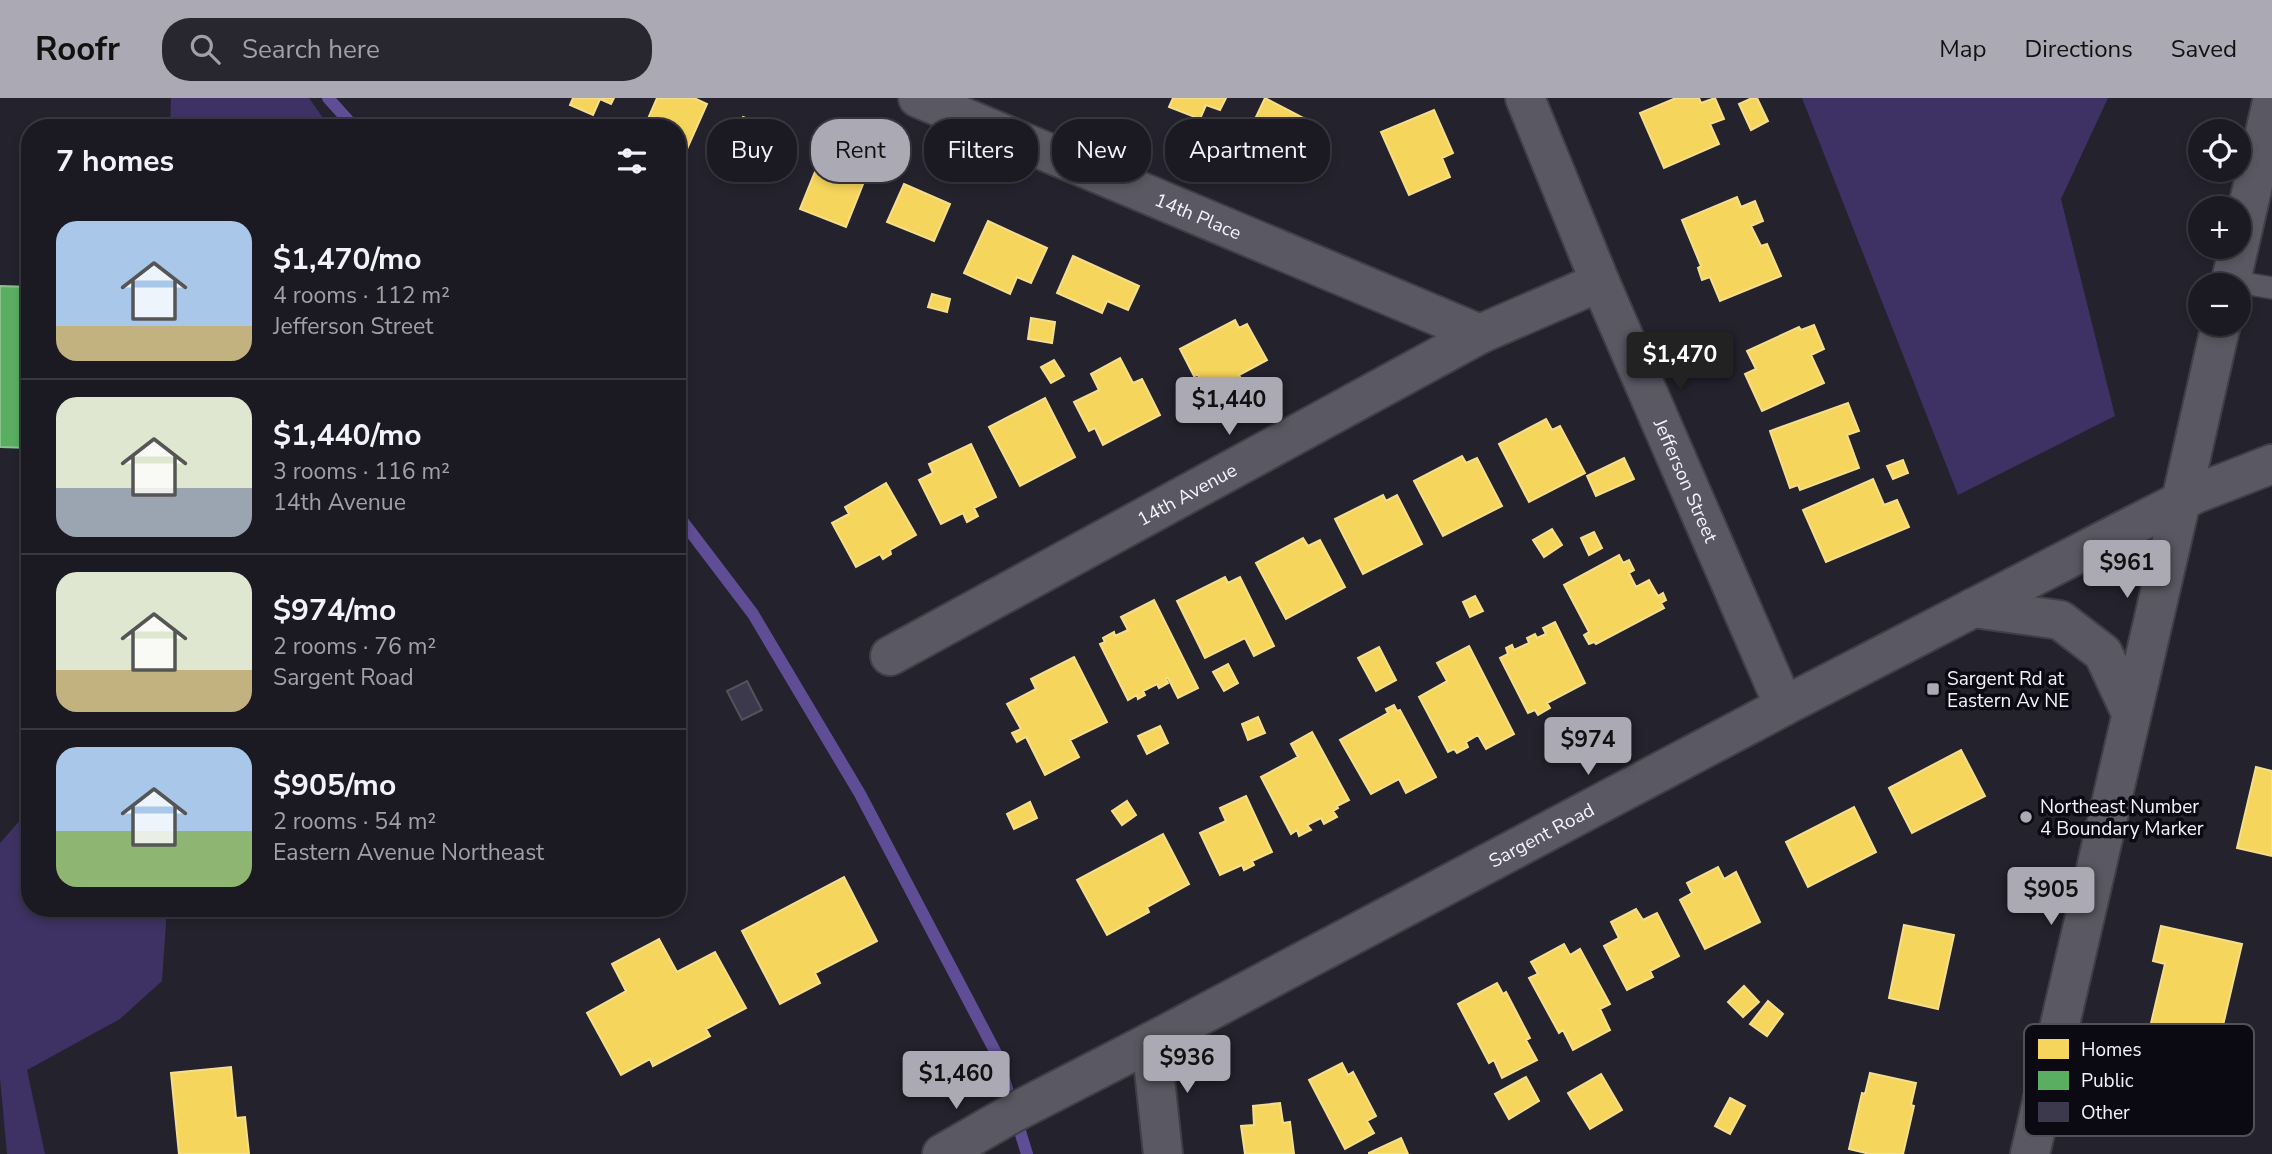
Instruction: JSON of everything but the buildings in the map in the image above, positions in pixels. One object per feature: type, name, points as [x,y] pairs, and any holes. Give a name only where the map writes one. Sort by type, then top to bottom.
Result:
[{"type":"street","name":"14th Place","points":[[918,98],[1480,334]]},
{"type":"street","name":"Jefferson Street","points":[[1525,98],[1600,282],[1784,706]]},
{"type":"street","points":[[2232,273],[2270,123]]},
{"type":"street","name":"14th Avenue","points":[[890,656],[1480,334],[1600,282]]},
{"type":"street","points":[[2059,1024],[2218,336]]},
{"type":"street","name":"Sargent Road","points":[[942,1154],[1012,1113],[1784,706],[2181,501],[2272,464]]},
{"type":"street","points":[[1973,608],[2060,620],[2103,653],[2131,713]]},
{"type":"street","points":[[1151,1042],[1163,1154]]},
{"type":"street","points":[[2029,1154],[2033,1136]]},
{"type":"lane","points":[[2251,286],[2272,288]]},
{"type":"shaded area","points":[[171,98],[309,98],[324,119],[170,119]]},
{"type":"shaded area","points":[[1802,98],[2108,98],[2061,199],[2115,416],[1958,495]]},
{"type":"shaded area","points":[[21,819],[21,917],[166,917],[162,981],[120,1019],[27,1070],[45,1154],[7,1154],[0,1078],[0,843]]},
{"type":"waterway","points":[[328,98],[347,119]]},
{"type":"waterway","points":[[686,526],[753,614],[860,794],[996,1053],[1027,1154]]},
{"type":"place","name":"Sargent Rd at Eastern Av NE","points":[[1933,689]]},
{"type":"place","name":"Northeast Number 4 Boundary Marker","points":[[2026,817]]}]
